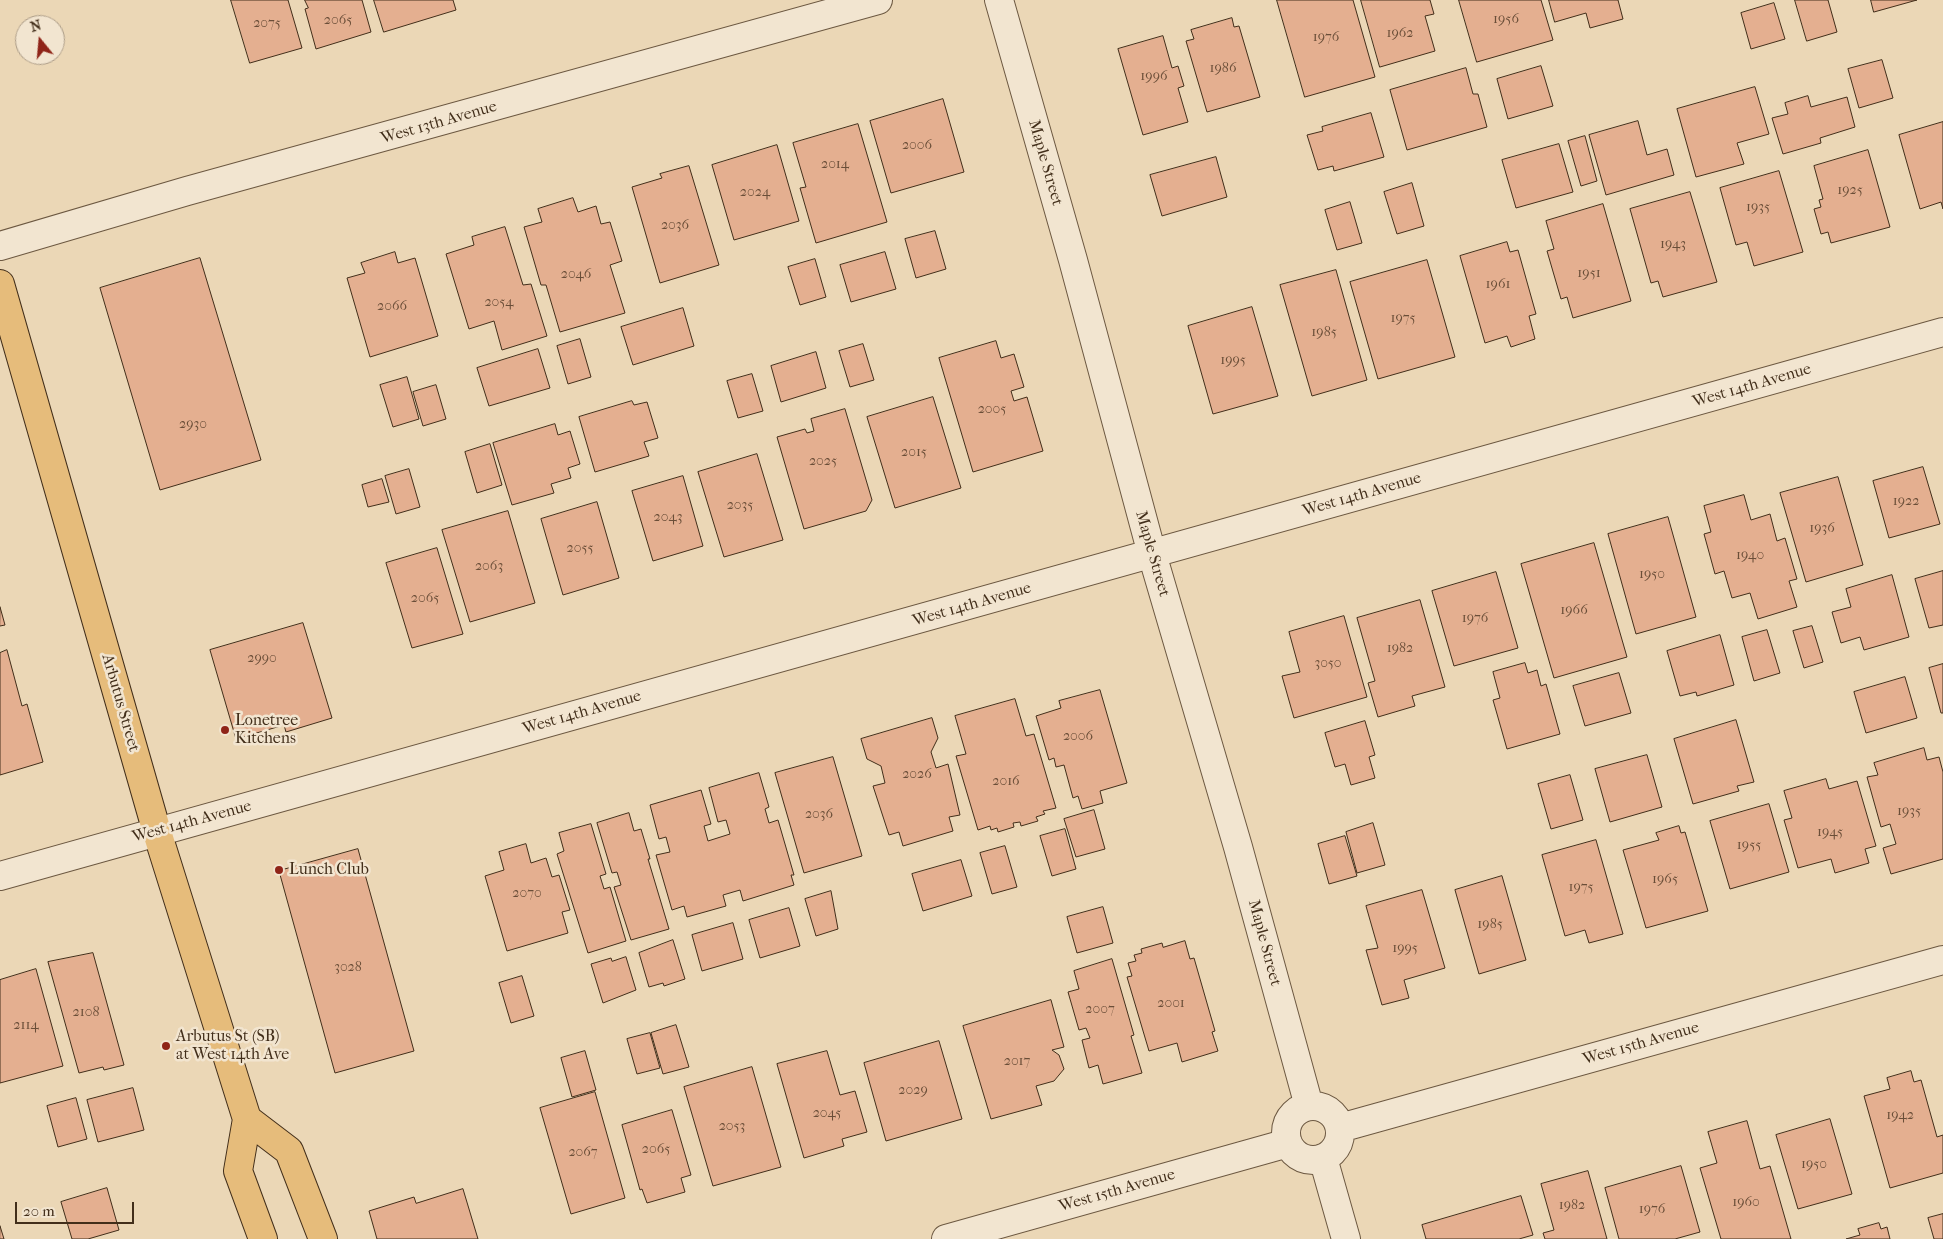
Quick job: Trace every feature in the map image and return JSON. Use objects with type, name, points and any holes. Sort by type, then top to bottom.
[{"type":"main road","name":"Arbutus Street","points":[[0,284],[157,832],[247,1119],[238,1171],[263,1239]]},
{"type":"main road","points":[[247,1119],[289,1151],[323,1239]]},
{"type":"street","name":"West 13th Avenue","points":[[0,246],[178,193],[290,164],[878,0]]},
{"type":"street","name":"Maple Street","points":[[999,0],[1152,554],[1238,847],[1309,1106]]},
{"type":"street","name":"West 14th Avenue","points":[[0,876],[1943,332]]},
{"type":"street","name":"West 15th Avenue","points":[[1340,1128],[1943,960]]},
{"type":"street","points":[[1309,1106],[1325,1108],[1332,1113],[1340,1128],[1340,1138],[1337,1146],[1323,1158],[1315,1160],[1298,1156],[1288,1143],[1286,1127],[1301,1108],[1309,1106]]},
{"type":"street","name":"West 15th Avenue","points":[[946,1239],[1288,1143]]},
{"type":"street","points":[[1323,1158],[1346,1239]]},
{"type":"building","points":[[231,0],[288,0],[302,48],[250,63]]},
{"type":"building","points":[[305,0],[362,0],[371,32],[316,49],[305,9],[308,8]]},
{"type":"building","points":[[374,0],[453,0],[456,10],[384,32]]},
{"type":"building","points":[[1277,0],[1353,0],[1375,77],[1305,97]]},
{"type":"building","points":[[1361,0],[1430,0],[1434,14],[1425,16],[1435,51],[1380,67]]},
{"type":"building","points":[[1459,0],[1541,0],[1553,40],[1477,62]]},
{"type":"building","points":[[1549,0],[1618,0],[1623,19],[1590,28],[1586,13],[1555,22]]},
{"type":"building","points":[[1795,0],[1828,0],[1837,32],[1807,41]]},
{"type":"building","points":[[1871,0],[1917,0],[1874,12]]},
{"type":"building","points":[[1774,3],[1785,39],[1751,49],[1741,13]]},
{"type":"building","points":[[1232,18],[1234,27],[1239,26],[1260,97],[1207,112],[1186,41],[1194,39],[1191,30]]},
{"type":"building","points":[[1163,36],[1172,68],[1178,66],[1184,86],[1178,88],[1188,122],[1143,135],[1118,49]]},
{"type":"building","points":[[1882,60],[1893,98],[1859,108],[1848,69]]},
{"type":"building","points":[[1541,66],[1553,106],[1508,119],[1497,79]]},
{"type":"building","points":[[1466,68],[1473,94],[1478,94],[1487,127],[1407,150],[1390,90]]},
{"type":"building","points":[[1755,87],[1769,134],[1737,143],[1744,164],[1696,177],[1677,109]]},
{"type":"building","points":[[1808,96],[1811,107],[1847,97],[1855,127],[1820,138],[1821,143],[1783,154],[1772,118],[1788,114],[1785,103]]},
{"type":"building","points":[[943,99],[964,172],[891,193],[870,121]]},
{"type":"building","points":[[1371,113],[1384,157],[1334,171],[1333,166],[1318,170],[1307,135],[1323,131],[1322,127]]},
{"type":"building","points":[[1638,121],[1647,155],[1667,149],[1674,175],[1606,195],[1589,135]]},
{"type":"building","points":[[1943,122],[1943,209],[1941,202],[1920,209],[1899,135]]},
{"type":"building","points":[[858,124],[887,222],[816,243],[800,188],[806,187],[793,143]]},
{"type":"building","points":[[1585,136],[1597,181],[1581,186],[1568,141]]},
{"type":"building","points":[[1559,144],[1573,192],[1516,208],[1502,160]]},
{"type":"building","points":[[777,145],[799,221],[734,240],[712,165]]},
{"type":"building","points":[[1868,150],[1890,227],[1831,243],[1828,232],[1821,234],[1814,209],[1821,207],[1819,200],[1823,199],[1814,166]]},
{"type":"building","points":[[1216,157],[1227,197],[1162,216],[1150,175]]},
{"type":"building","points":[[689,166],[719,265],[660,283],[632,187],[662,178],[660,174]]},
{"type":"building","points":[[1779,171],[1803,252],[1754,266],[1747,242],[1736,245],[1720,188]]},
{"type":"building","points":[[1412,183],[1424,226],[1397,234],[1384,192]]},
{"type":"building","points":[[1690,192],[1717,282],[1663,297],[1658,281],[1651,283],[1630,209]]},
{"type":"building","points":[[573,198],[578,212],[596,206],[601,224],[610,222],[622,261],[610,265],[625,313],[560,332],[546,285],[541,285],[524,227],[542,222],[538,209]]},
{"type":"building","points":[[1350,202],[1362,243],[1337,250],[1325,210]]},
{"type":"building","points":[[1603,204],[1631,301],[1573,318],[1567,297],[1561,299],[1547,251],[1554,249],[1546,221]]},
{"type":"building","points":[[505,227],[523,285],[531,284],[547,336],[502,350],[494,321],[469,329],[446,254],[474,245],[472,237]]},
{"type":"building","points":[[935,231],[946,269],[916,278],[905,239]]},
{"type":"building","points":[[1507,242],[1510,252],[1518,250],[1536,314],[1529,316],[1535,339],[1511,347],[1507,336],[1485,343],[1460,256]]},
{"type":"building","points":[[395,252],[398,263],[415,258],[438,336],[370,357],[347,278],[365,273],[361,263]]},
{"type":"building","points":[[885,252],[896,289],[851,302],[840,265]]},
{"type":"building","points":[[200,258],[261,460],[160,490],[100,288]]},
{"type":"building","points":[[815,259],[826,297],[800,305],[788,267]]},
{"type":"building","points":[[1427,260],[1455,357],[1378,379],[1350,282]]},
{"type":"building","points":[[1336,270],[1367,380],[1312,396],[1280,285]]},
{"type":"building","points":[[1252,307],[1278,396],[1213,414],[1188,326]]},
{"type":"building","points":[[683,308],[694,346],[633,365],[621,327]]},
{"type":"building","points":[[580,339],[591,377],[568,384],[557,346]]},
{"type":"building","points":[[996,341],[1001,358],[1014,354],[1024,387],[1011,391],[1014,401],[1027,397],[1043,451],[973,472],[939,358]]},
{"type":"building","points":[[863,344],[874,380],[850,387],[839,351]]},
{"type":"building","points":[[538,349],[550,388],[489,406],[477,368]]},
{"type":"building","points":[[816,352],[826,388],[781,402],[771,366]]},
{"type":"building","points":[[752,374],[763,411],[738,418],[727,381]]},
{"type":"building","points":[[407,377],[419,419],[393,427],[380,385]]},
{"type":"building","points":[[436,385],[446,419],[423,426],[413,392]]},
{"type":"building","points":[[933,397],[961,488],[895,508],[867,417]]},
{"type":"building","points":[[632,401],[634,405],[647,402],[658,438],[644,442],[649,456],[595,472],[579,417]]},
{"type":"building","points":[[845,409],[872,500],[866,511],[804,529],[777,437],[805,429],[807,433],[814,431],[811,419]]},
{"type":"building","points":[[555,424],[558,435],[570,431],[580,464],[568,468],[571,478],[551,484],[554,493],[512,505],[493,443]]},
{"type":"building","points":[[490,444],[502,485],[477,493],[465,452]]},
{"type":"building","points":[[757,454],[783,540],[724,557],[698,472]]},
{"type":"building","points":[[1923,467],[1940,524],[1889,538],[1873,481]]},
{"type":"building","points":[[409,469],[420,507],[396,514],[385,476]]},
{"type":"building","points":[[683,476],[703,546],[653,561],[632,491]]},
{"type":"building","points":[[1838,477],[1863,565],[1806,582],[1780,493]]},
{"type":"building","points":[[382,479],[389,502],[368,507],[362,485]]},
{"type":"building","points":[[1744,495],[1751,520],[1770,514],[1777,541],[1785,538],[1797,579],[1789,581],[1797,607],[1758,619],[1750,593],[1732,598],[1724,571],[1715,574],[1704,534],[1711,532],[1704,506]]},
{"type":"building","points":[[597,502],[619,578],[563,595],[541,519]]},
{"type":"building","points":[[508,511],[535,603],[470,622],[442,530]]},
{"type":"building","points":[[1668,517],[1696,617],[1636,634],[1608,534]]},
{"type":"building","points":[[1594,543],[1627,657],[1554,678],[1521,564]]},
{"type":"building","points":[[437,548],[463,634],[412,648],[386,563]]},
{"type":"building","points":[[1943,571],[1943,625],[1929,628],[1915,579]]},
{"type":"building","points":[[1496,572],[1518,648],[1454,666],[1432,591]]},
{"type":"building","points":[[1892,575],[1909,637],[1864,650],[1860,637],[1841,643],[1832,612],[1851,607],[1846,589]]},
{"type":"building","points":[[1420,600],[1445,687],[1412,696],[1415,706],[1378,717],[1368,683],[1375,681],[1357,618]]},
{"type":"building","points":[[0,607],[5,625],[0,626]]},
{"type":"building","points":[[1344,616],[1367,697],[1294,718],[1282,676],[1300,672],[1289,632]]},
{"type":"building","points":[[303,623],[332,718],[286,732],[284,725],[236,739],[210,650]]},
{"type":"building","points":[[1812,626],[1823,662],[1804,668],[1793,631]]},
{"type":"building","points":[[1767,630],[1780,673],[1754,681],[1742,637]]},
{"type":"building","points":[[1720,635],[1734,685],[1697,696],[1696,692],[1680,696],[1667,651]]},
{"type":"building","points":[[7,650],[22,706],[27,704],[43,762],[0,775],[0,653]]},
{"type":"building","points":[[1525,663],[1528,673],[1537,670],[1541,686],[1546,684],[1560,734],[1507,749],[1493,700],[1500,698],[1493,672]]},
{"type":"building","points":[[1943,664],[1943,713],[1941,713],[1929,668]]},
{"type":"building","points":[[1619,673],[1631,713],[1585,726],[1573,686]]},
{"type":"building","points":[[1905,677],[1917,718],[1866,733],[1854,692]]},
{"type":"building","points":[[1100,690],[1127,783],[1100,791],[1103,803],[1082,809],[1078,796],[1073,798],[1064,765],[1056,767],[1054,758],[1049,760],[1036,716],[1061,708],[1059,701]]},
{"type":"building","points":[[1015,699],[1026,736],[1034,734],[1056,808],[1043,811],[1045,814],[1036,817],[1038,821],[1021,826],[1020,822],[1013,823],[1014,827],[998,832],[997,828],[991,830],[990,826],[978,830],[956,756],[966,754],[955,716]]},
{"type":"building","points":[[932,718],[938,738],[931,752],[936,768],[948,764],[960,815],[949,817],[953,831],[903,846],[899,832],[889,835],[873,786],[885,783],[881,766],[867,759],[861,739]]},
{"type":"building","points":[[1736,720],[1754,782],[1737,786],[1739,791],[1693,804],[1674,739]]},
{"type":"building","points":[[1365,721],[1375,755],[1369,757],[1375,778],[1351,785],[1345,764],[1335,767],[1325,733]]},
{"type":"building","points":[[1924,748],[1927,760],[1939,757],[1943,772],[1943,859],[1891,874],[1883,848],[1896,844],[1890,824],[1881,827],[1867,777],[1878,775],[1874,763]]},
{"type":"building","points":[[1647,755],[1662,807],[1610,822],[1595,769]]},
{"type":"building","points":[[833,757],[862,856],[804,873],[775,773]]},
{"type":"building","points":[[759,773],[769,807],[765,809],[769,823],[778,820],[794,875],[791,875],[794,885],[743,901],[740,890],[723,895],[726,906],[687,917],[684,906],[672,910],[656,855],[670,852],[666,837],[659,839],[650,805],[701,790],[711,824],[704,826],[708,841],[730,834],[726,820],[718,822],[709,788]]},
{"type":"building","points":[[1570,775],[1583,820],[1551,829],[1538,784]]},
{"type":"building","points":[[1826,779],[1829,789],[1857,781],[1876,846],[1865,849],[1869,863],[1835,873],[1831,859],[1798,868],[1784,820],[1792,818],[1784,791]]},
{"type":"building","points":[[1769,804],[1789,872],[1730,889],[1710,821]]},
{"type":"building","points":[[1094,810],[1105,849],[1076,857],[1064,819]]},
{"type":"building","points":[[629,813],[634,831],[641,829],[669,929],[631,940],[614,887],[621,885],[617,872],[612,873],[597,823]]},
{"type":"building","points":[[1373,823],[1385,865],[1357,873],[1346,832]]},
{"type":"building","points":[[591,824],[606,874],[600,876],[604,889],[610,887],[626,941],[588,953],[557,854],[564,851],[559,833]]},
{"type":"building","points":[[1679,826],[1681,833],[1685,832],[1708,911],[1646,928],[1623,850],[1659,840],[1656,833]]},
{"type":"building","points":[[1065,829],[1076,869],[1052,876],[1040,836]]},
{"type":"building","points":[[1345,836],[1357,876],[1329,884],[1318,844]]},
{"type":"building","points":[[1596,840],[1623,934],[1589,943],[1585,930],[1565,936],[1542,855]]},
{"type":"building","points":[[526,844],[531,863],[546,858],[552,877],[559,875],[570,910],[562,912],[568,933],[507,951],[485,876],[504,870],[499,852]]},
{"type":"building","points":[[1005,846],[1017,887],[992,894],[980,853]]},
{"type":"building","points":[[358,849],[414,1051],[335,1073],[279,871]]},
{"type":"building","points":[[961,860],[972,896],[923,911],[912,874]]},
{"type":"building","points":[[1502,876],[1526,960],[1479,974],[1455,890]]},
{"type":"building","points":[[1422,890],[1445,968],[1404,980],[1409,998],[1382,1005],[1366,950],[1378,948],[1366,906]]},
{"type":"building","points":[[831,891],[838,929],[816,936],[805,899]]},
{"type":"building","points":[[1103,907],[1113,943],[1077,953],[1067,917]]},
{"type":"building","points":[[789,908],[800,946],[760,958],[749,920]]},
{"type":"building","points":[[733,923],[743,959],[702,971],[692,935]]},
{"type":"building","points":[[673,940],[685,979],[664,986],[663,983],[649,987],[639,953]]},
{"type":"building","points":[[1185,941],[1190,959],[1194,958],[1215,1031],[1212,1032],[1218,1051],[1182,1062],[1177,1043],[1149,1051],[1127,977],[1132,976],[1128,963],[1136,961],[1134,955],[1142,953],[1141,949],[1162,943],[1163,947]]},
{"type":"building","points":[[93,953],[124,1065],[104,1070],[103,1067],[79,1073],[48,962]]},
{"type":"building","points":[[626,957],[636,990],[603,1003],[591,964],[611,958],[612,961]]},
{"type":"building","points":[[1112,959],[1134,1035],[1131,1036],[1142,1073],[1103,1084],[1098,1065],[1089,1068],[1082,1040],[1090,1038],[1086,1028],[1079,1030],[1068,992],[1079,989],[1074,971]]},
{"type":"building","points":[[36,969],[63,1066],[0,1083],[0,980]]},
{"type":"building","points":[[522,976],[534,1016],[511,1023],[499,983]]},
{"type":"building","points":[[1051,1000],[1064,1047],[1052,1050],[1059,1055],[1064,1069],[1054,1081],[1036,1086],[1042,1105],[991,1119],[963,1026]]},
{"type":"building","points":[[676,1025],[689,1067],[663,1074],[651,1033]]},
{"type":"building","points":[[650,1033],[660,1068],[637,1074],[627,1039]]},
{"type":"building","points":[[939,1041],[962,1119],[886,1141],[864,1063]]},
{"type":"building","points":[[585,1051],[596,1090],[572,1097],[561,1058]]},
{"type":"building","points":[[827,1051],[840,1095],[855,1091],[867,1132],[842,1139],[844,1146],[804,1158],[777,1064]]},
{"type":"building","points":[[752,1067],[781,1167],[713,1186],[684,1087]]},
{"type":"building","points":[[1911,1071],[1914,1082],[1921,1080],[1937,1137],[1943,1135],[1943,1173],[1890,1188],[1864,1096],[1890,1089],[1887,1078]]},
{"type":"building","points":[[133,1088],[144,1130],[98,1142],[87,1100]]},
{"type":"building","points":[[595,1092],[625,1198],[571,1214],[540,1108]]},
{"type":"building","points":[[76,1098],[87,1139],[58,1147],[47,1106]]},
{"type":"building","points":[[672,1110],[691,1175],[681,1178],[685,1192],[647,1203],[642,1189],[640,1190],[622,1125]]},
{"type":"building","points":[[1830,1119],[1852,1194],[1798,1209],[1776,1135]]},
{"type":"building","points":[[1747,1121],[1760,1169],[1770,1166],[1791,1239],[1721,1239],[1700,1168],[1717,1163],[1708,1132]]},
{"type":"building","points":[[1681,1166],[1700,1232],[1675,1239],[1619,1239],[1605,1188]]},
{"type":"building","points":[[1588,1171],[1607,1239],[1545,1239],[1543,1233],[1554,1230],[1541,1184]]},
{"type":"building","points":[[107,1188],[119,1230],[88,1239],[72,1239],[61,1202]]},
{"type":"building","points":[[463,1189],[478,1239],[377,1239],[369,1211],[414,1197],[416,1203]]},
{"type":"building","points":[[1521,1196],[1533,1235],[1519,1239],[1426,1239],[1422,1225]]},
{"type":"building","points":[[1943,1214],[1943,1239],[1934,1239],[1928,1218]]},
{"type":"building","points":[[1879,1223],[1881,1229],[1887,1227],[1890,1239],[1846,1239],[1860,1235],[1858,1229]]},
{"type":"building","points":[[0,1226],[4,1239],[0,1239]]},
{"type":"place","name":"Lonetree Kitchens","points":[[225,730]]},
{"type":"place","name":"Lunch Club","points":[[279,870]]},
{"type":"place","name":"Arbutus St (SB) at West 14th Ave","points":[[166,1046]]}]
